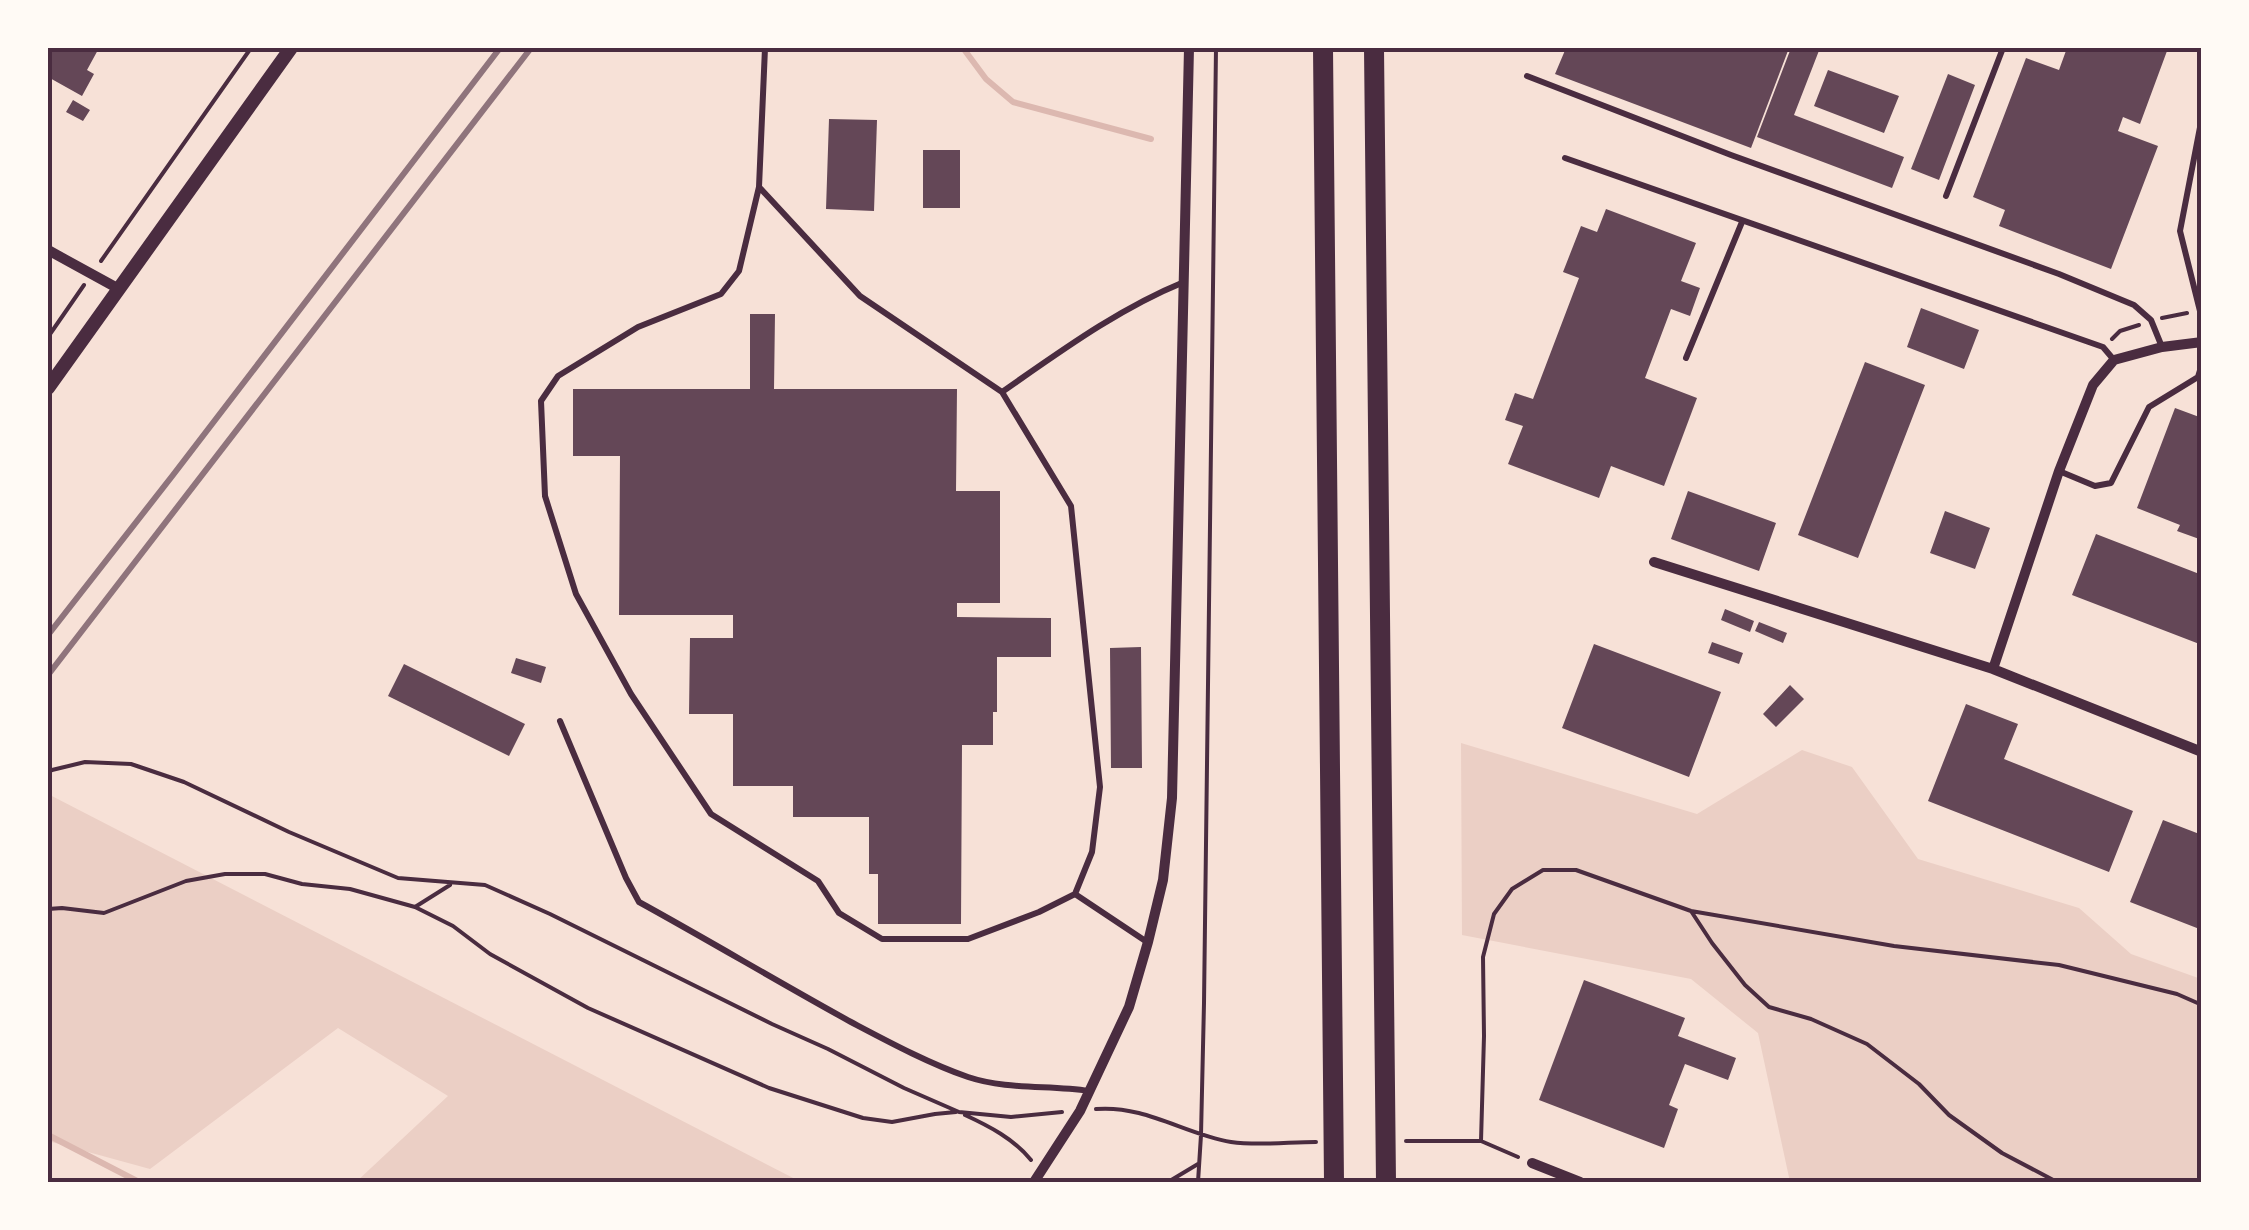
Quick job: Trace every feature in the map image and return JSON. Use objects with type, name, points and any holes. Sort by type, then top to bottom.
[{"type":"highway","points":[[1323,48],[1334,1182]]},
{"type":"highway","points":[[1374,48],[1386,1182]]},
{"type":"street","points":[[48,388],[291,48]]},
{"type":"street","points":[[1037,1179],[1080,1111],[1129,1006],[1163,880],[1172,798],[1188,48]]},
{"type":"street","points":[[48,250],[119,288]]},
{"type":"street","points":[[1992,669],[2093,385],[2114,360],[2162,347],[2202,342]]},
{"type":"street","points":[[1654,562],[1992,669],[2202,752]]},
{"type":"street","points":[[1532,1163],[1580,1182]]},
{"type":"lane","points":[[759,187],[860,296],[1002,392],[1071,506],[1100,787],[1092,852],[1075,894],[968,939],[882,938],[839,912],[818,881],[711,814],[631,694],[576,594],[545,496],[541,401],[558,376],[638,327],[721,294],[739,271],[759,187],[765,48]]},
{"type":"lane","points":[[1946,196],[2002,48]]},
{"type":"lane","points":[[1527,76],[2134,305],[2152,320],[2162,347]]},
{"type":"lane","points":[[2202,117],[2180,231],[2202,319]]},
{"type":"lane","points":[[1565,158],[2103,347],[2114,360]]},
{"type":"lane","points":[[1686,358],[1742,222]]},
{"type":"lane","points":[[1002,392],[1115,316],[1184,282]]},
{"type":"lane","points":[[2060,471],[2095,486],[2111,483],[2149,407],[2198,378],[2202,364]]},
{"type":"lane","points":[[560,721],[639,902],[885,1040],[969,1077],[1009,1086],[1089,1091]]},
{"type":"lane","points":[[1075,894],[1148,942]]},
{"type":"path","points":[[48,337],[251,48]]},
{"type":"path","points":[[1198,1182],[1216,48]]},
{"type":"path","points":[[48,773],[85,762],[130,764],[184,782],[398,878],[485,885],[986,1125],[1029,1157],[1037,1179]]},
{"type":"path","points":[[1481,1141],[1483,957],[1494,914],[1512,889],[1543,870],[1576,870],[1691,911],[1894,946],[2059,965],[2177,994],[2202,1005]]},
{"type":"path","points":[[48,909],[104,912],[186,881],[224,874],[264,874],[302,884],[350,889],[415,906],[454,926],[490,954],[588,1008],[769,1088],[863,1118],[892,1122],[958,1112],[1011,1117],[1114,1108],[1160,1118],[1201,1135],[1243,1142]]},
{"type":"path","points":[[415,906],[453,883]]},
{"type":"path","points":[[1691,911],[1745,986],[1769,1008],[1811,1020],[1867,1044],[1919,1084],[1948,1115],[2002,1153],[2057,1182]]},
{"type":"path","points":[[1438,1141],[1481,1141],[1532,1163]]},
{"type":"path","points":[[1168,1182],[1199,1163]]},
{"type":"shaded area","points":[[1461,743],[1697,814],[1802,750],[1852,767],[1918,859],[2079,908],[2131,954],[2201,979],[2201,1182],[1790,1182],[1758,1033],[1691,979],[1462,935]]},
{"type":"shaded area","points":[[48,794],[801,1182],[356,1182],[448,1096],[338,1028],[150,1169],[48,1141]]},
{"type":"building","points":[[48,48],[99,48],[87,70],[94,74],[82,96],[48,77]]},
{"type":"building","points":[[1566,48],[1789,48],[1751,148],[1555,74]]},
{"type":"building","points":[[1791,48],[1820,48],[1794,115],[1904,157],[1892,188],[1757,137]]},
{"type":"building","points":[[2067,48],[2167,51],[2140,124],[2123,117],[2118,131],[2158,146],[2111,269],[1999,226],[2005,210],[1973,197],[2026,58],[2059,70]]},
{"type":"building","points":[[1828,70],[1899,96],[1884,133],[1814,106]]},
{"type":"building","points":[[1948,74],[1975,85],[1939,180],[1911,169]]},
{"type":"building","points":[[73,100],[90,110],[83,121],[66,112]]},
{"type":"building","points":[[829,119],[877,120],[874,211],[826,209]]},
{"type":"building","points":[[923,150],[960,150],[960,208],[923,208]]},
{"type":"building","points":[[1606,209],[1696,243],[1681,281],[1700,288],[1690,316],[1671,309],[1645,378],[1697,398],[1664,486],[1611,466],[1599,498],[1508,464],[1523,426],[1505,420],[1515,393],[1533,399],[1579,278],[1563,272],[1581,226],[1597,232]]},
{"type":"building","points":[[1921,308],[1979,330],[1964,369],[1907,347]]},
{"type":"building","points":[[750,314],[775,314],[774,389],[957,389],[956,491],[1000,491],[1000,603],[957,603],[957,617],[1051,618],[1051,657],[997,657],[993,745],[962,745],[961,924],[878,924],[878,874],[869,874],[869,817],[793,817],[793,786],[733,786],[733,714],[689,714],[690,638],[733,638],[733,615],[619,615],[620,456],[573,456],[573,389],[750,389]]},
{"type":"building","points":[[1865,362],[1925,385],[1858,558],[1798,535]]},
{"type":"building","points":[[2175,408],[2202,418],[2202,540],[2177,531],[2180,525],[2137,508]]},
{"type":"building","points":[[1688,491],[1776,523],[1759,571],[1671,539]]},
{"type":"building","points":[[1945,511],[1990,528],[1975,569],[1930,553]]},
{"type":"building","points":[[2096,534],[2202,575],[2202,645],[2072,595]]},
{"type":"building","points":[[1725,609],[1754,621],[1750,632],[1721,620]]},
{"type":"building","points":[[1759,622],[1787,633],[1783,643],[1755,631]]},
{"type":"building","points":[[1712,642],[1743,653],[1739,664],[1708,653]]},
{"type":"building","points":[[1594,644],[1721,692],[1689,777],[1562,728]]},
{"type":"building","points":[[1141,647],[1142,768],[1111,768],[1110,648]]},
{"type":"building","points":[[516,658],[546,667],[541,683],[511,673]]},
{"type":"building","points":[[404,664],[525,724],[509,756],[388,696]]},
{"type":"building","points":[[1790,685],[1804,699],[1776,727],[1763,714]]},
{"type":"building","points":[[1966,704],[2018,724],[2004,759],[2133,811],[2109,872],[1928,801]]},
{"type":"building","points":[[2163,820],[2202,835],[2202,930],[2130,902]]},
{"type":"building","points":[[1584,980],[1685,1018],[1678,1036],[1736,1058],[1728,1080],[1685,1064],[1669,1105],[1678,1109],[1664,1148],[1539,1100]]},
{"type":"waterway","points":[[963,48],[986,79],[1013,102],[1151,139]]},
{"type":"waterway","points":[[48,1135],[139,1182]]},
{"type":"railway","points":[[48,635],[500,48]]},
{"type":"railway","points":[[48,675],[531,48]]}]
